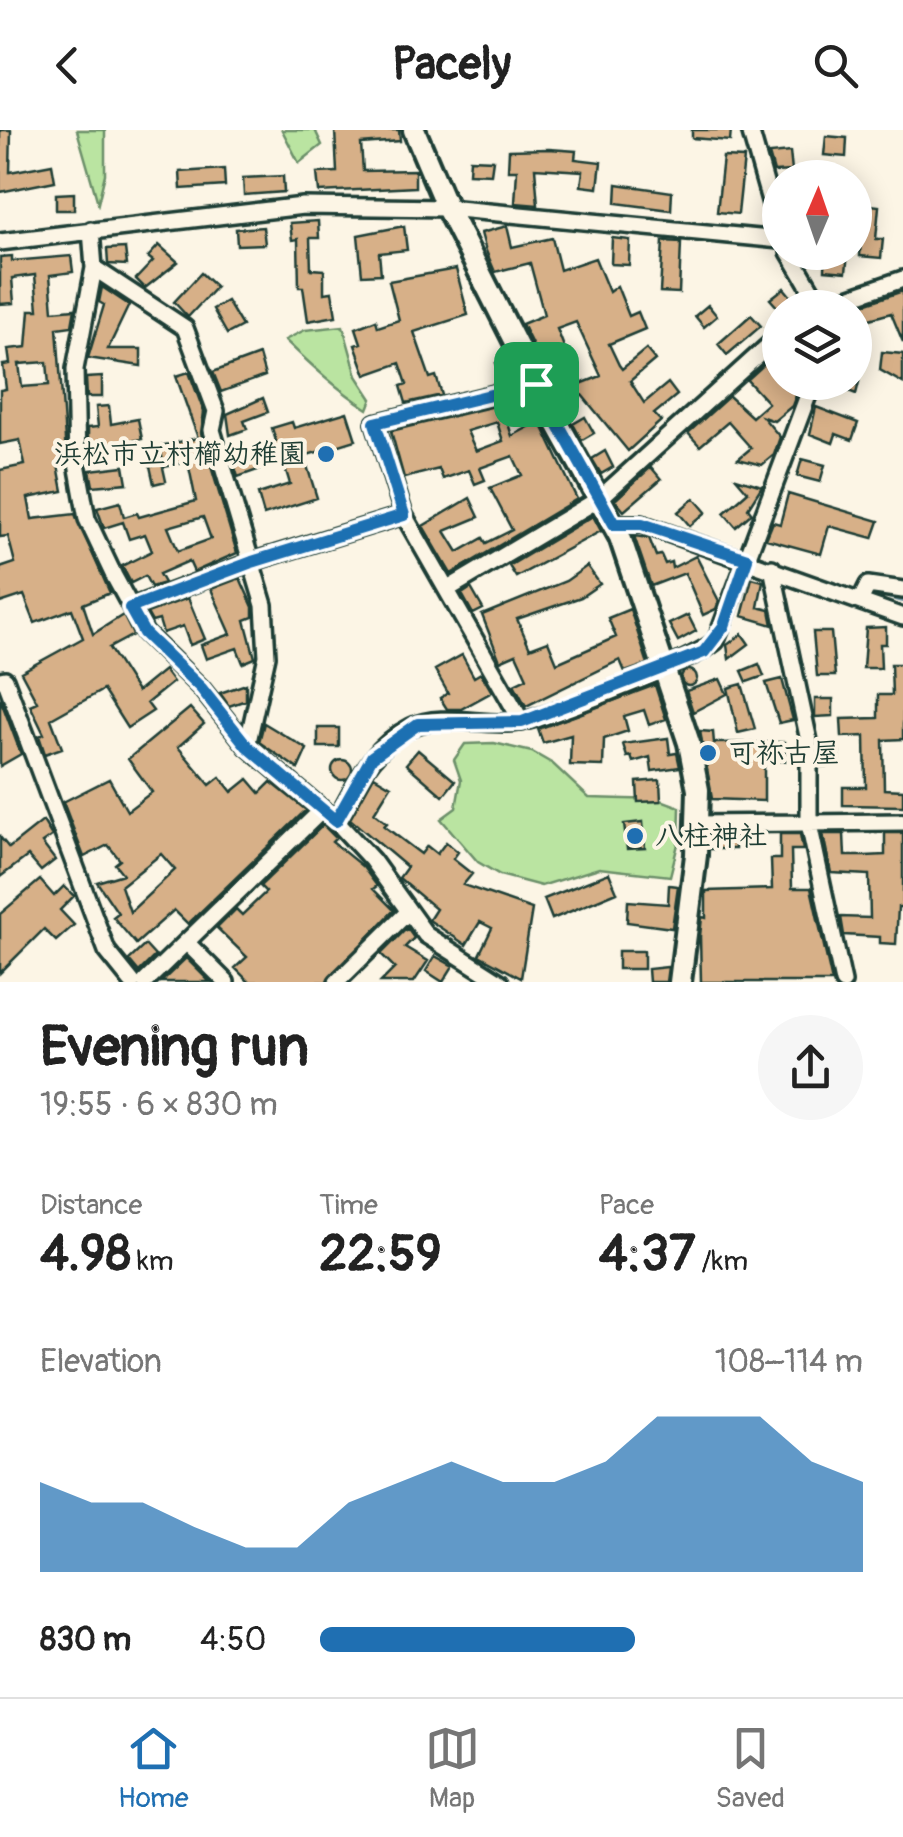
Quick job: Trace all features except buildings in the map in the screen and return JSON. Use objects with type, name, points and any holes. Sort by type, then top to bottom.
[{"type":"main road","points":[[414,130],[448,208],[536,384],[614,524],[695,766],[698,824],[680,982]]},
{"type":"street","points":[[750,130],[762,173]]},
{"type":"street","points":[[0,242],[304,206],[448,208],[762,236]]},
{"type":"street","points":[[90,230],[94,268],[75,369],[77,463],[87,519],[130,608],[144,633],[201,688],[247,746],[336,821],[372,860],[408,912],[441,946],[500,982]]},
{"type":"street","points":[[94,268],[184,328],[216,411],[212,430],[252,562],[268,632],[247,746]]},
{"type":"street","points":[[871,290],[903,279]]},
{"type":"street","points":[[448,589],[600,499],[762,352]]},
{"type":"street","points":[[522,722],[404,515],[375,423],[536,384]]},
{"type":"street","points":[[336,821],[372,757],[409,728],[432,722],[522,722],[664,668],[716,641],[807,400]]},
{"type":"street","points":[[130,608],[252,562],[404,515]]},
{"type":"street","points":[[614,524],[642,524],[903,617]]},
{"type":"street","points":[[772,568],[809,741],[809,824],[842,982]]},
{"type":"street","points":[[861,599],[868,585],[903,590]]},
{"type":"street","points":[[0,680],[5,679],[107,951],[132,982]]},
{"type":"street","points":[[145,982],[321,812]]},
{"type":"street","points":[[698,824],[903,822]]},
{"type":"street","points":[[337,982],[408,912]]},
{"type":"street","points":[[186,942],[226,982]]},
{"type":"green space","points":[[77,130],[105,130],[105,174],[98,203]]},
{"type":"green space","points":[[282,130],[315,130],[322,145],[299,163]]},
{"type":"green space","points":[[343,326],[357,376],[372,399],[368,409],[285,340],[305,330]]},
{"type":"green space","points":[[494,743],[532,752],[553,764],[589,798],[661,800],[680,807],[679,840],[670,876],[599,868],[541,886],[500,875],[478,862],[441,819],[456,808],[461,780],[454,760],[465,744]]},
{"type":"waterway","points":[[888,597],[903,601]]},
{"type":"place","name":"浜松市立村櫛幼稚園","points":[[326,454]]},
{"type":"place","name":"可祢古屋","points":[[708,753]]},
{"type":"place","name":"八柱神社","points":[[635,836]]},
{"type":"route","points":[[536,384],[614,524],[642,524],[747,559],[724,626],[704,652],[522,722],[432,722],[409,728],[372,757],[336,821],[247,746],[201,688],[144,633],[130,608],[252,562],[404,515],[375,423],[536,384]]}]
